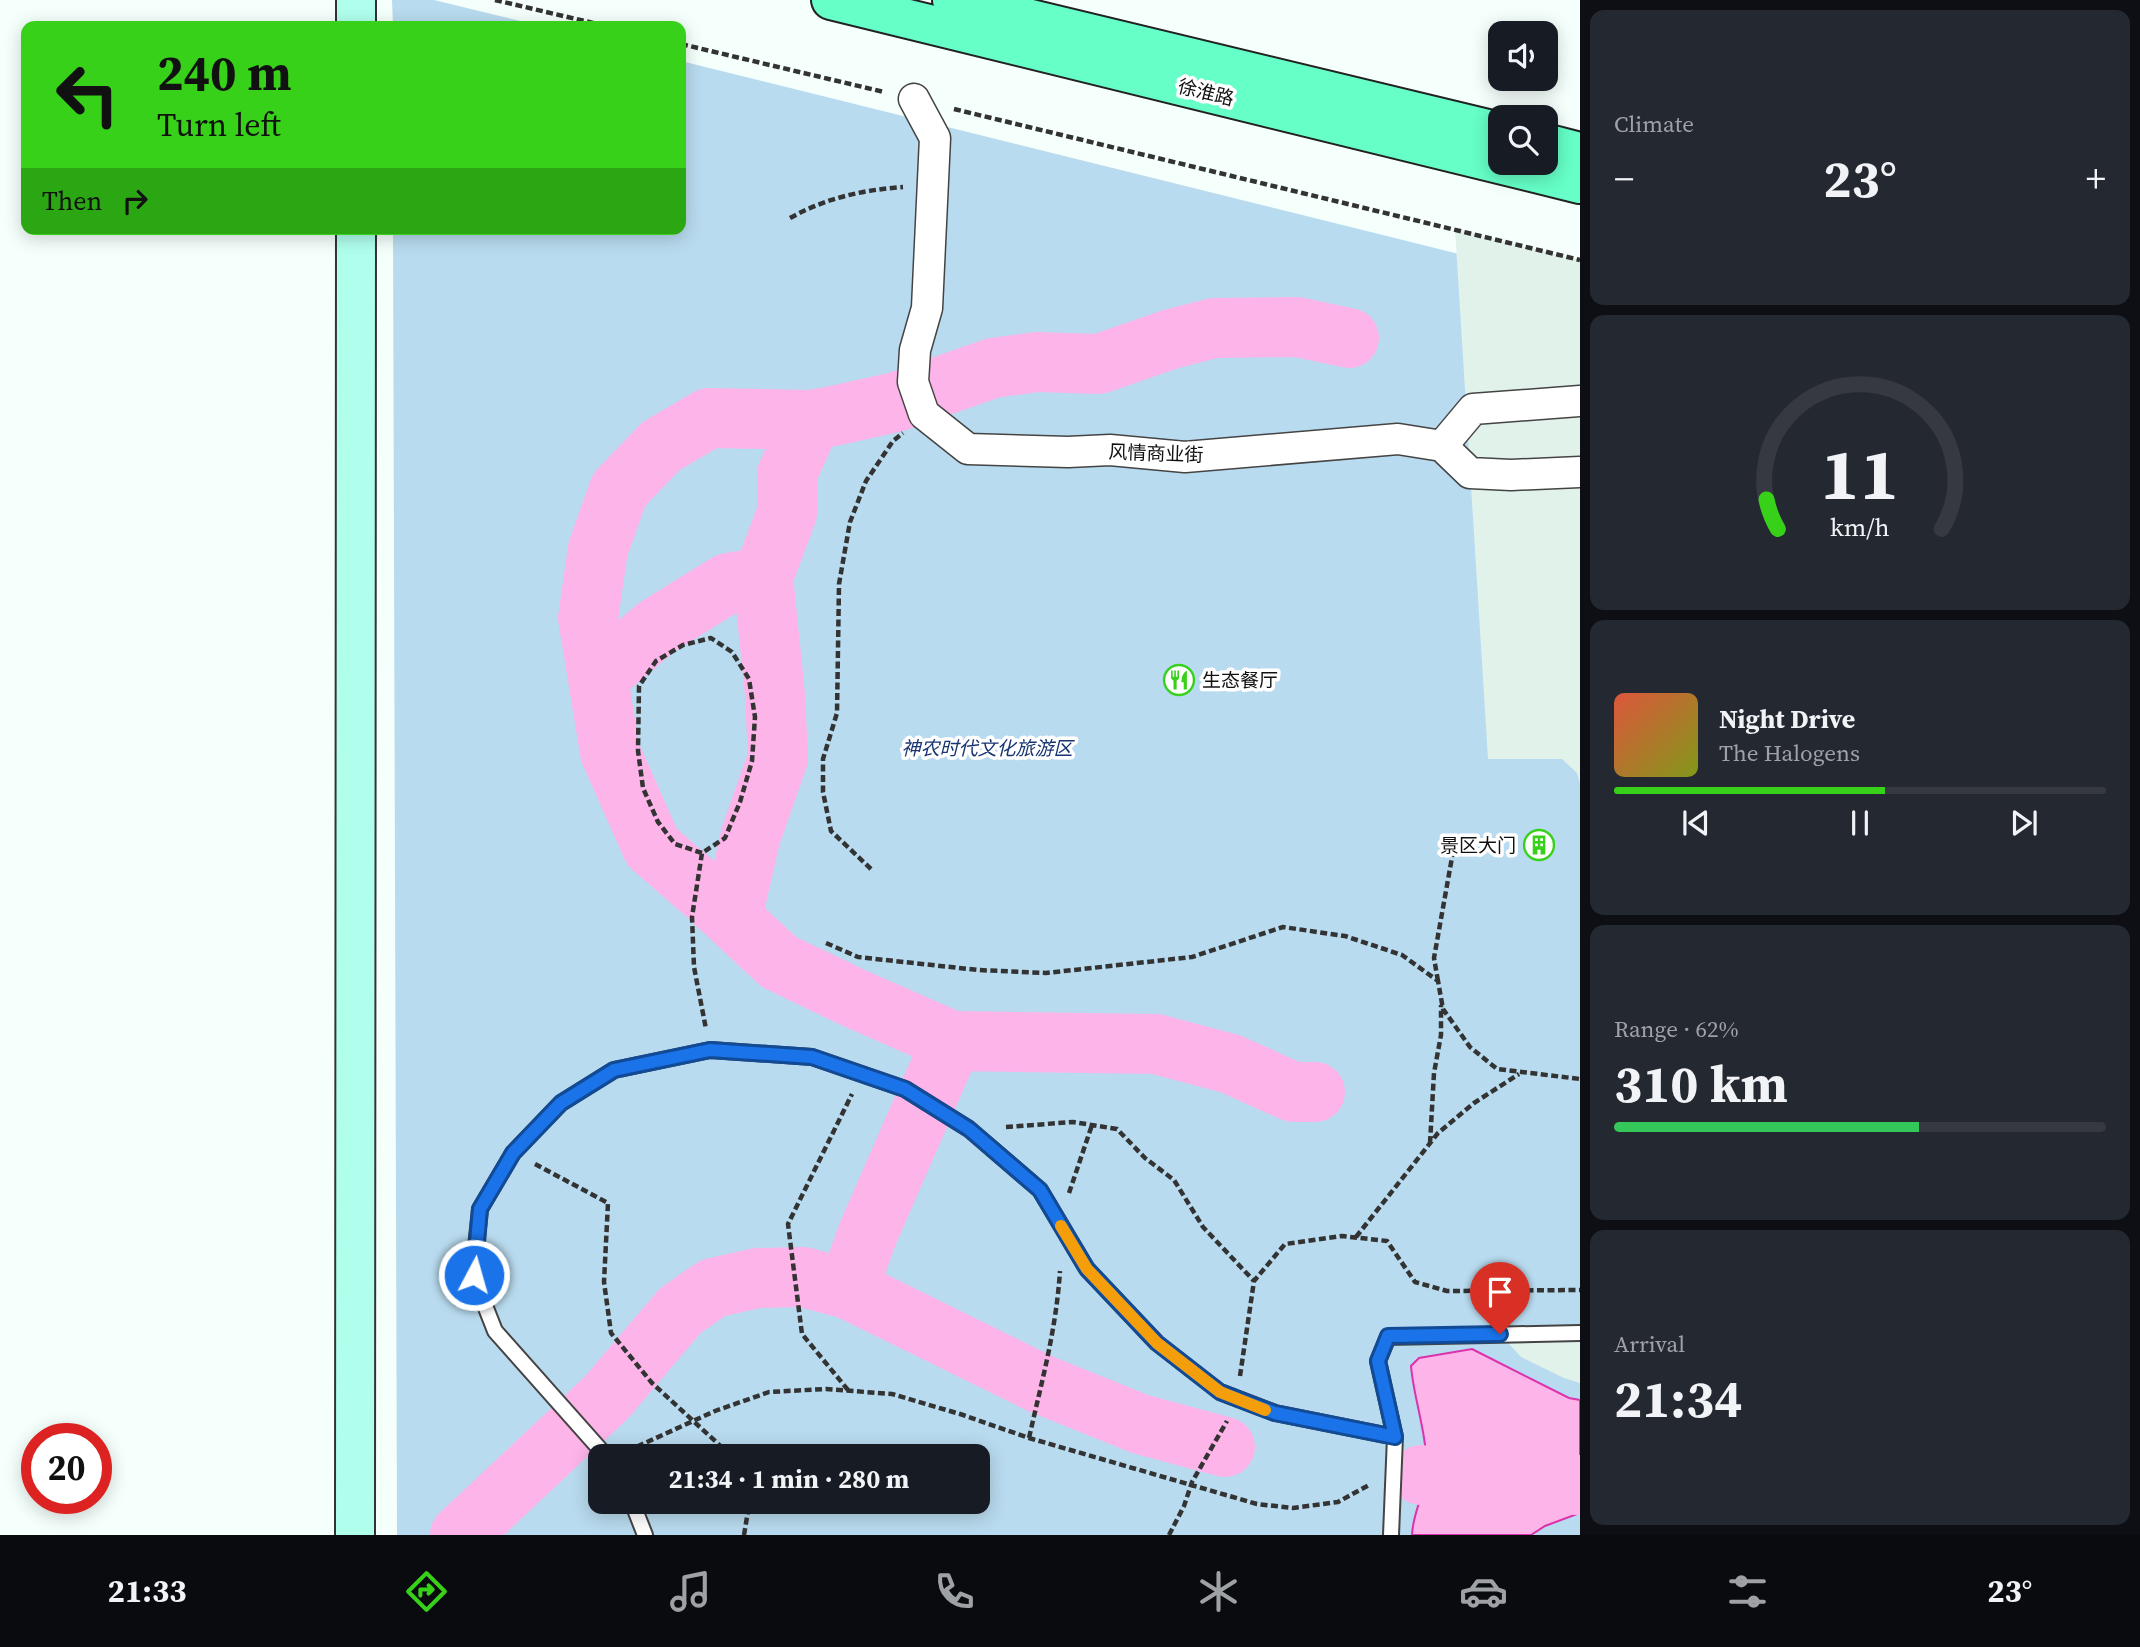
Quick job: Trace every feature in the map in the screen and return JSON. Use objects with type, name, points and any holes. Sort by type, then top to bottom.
[{"type":"main road","name":"徐淮路","points":[[831,0],[1580,184]]},
{"type":"main road","name":"徐淮路","points":[[952,0],[1488,129]]},
{"type":"main road","points":[[1558,146],[1580,152]]},
{"type":"street","points":[[356,0],[356,21]]},
{"type":"street","points":[[914,99],[934,138],[926,308],[915,350],[913,382],[925,414]]},
{"type":"street","points":[[355,1535],[356,235]]},
{"type":"street","points":[[1580,401],[1473,409],[1442,446],[1470,473],[1511,475],[1580,472]]},
{"type":"street","name":"风情商业街","points":[[925,414],[968,449],[1068,452],[1110,450],[1185,457],[1398,439],[1442,446]]},
{"type":"lane","points":[[595,1444],[495,1331],[474,1275],[480,1209],[513,1153],[561,1103],[614,1070],[710,1050],[812,1057],[905,1089],[969,1129],[1040,1190],[1087,1269],[1157,1343],[1220,1392],[1275,1413],[1395,1437]]},
{"type":"lane","points":[[1391,1535],[1395,1437],[1378,1361],[1388,1336],[1580,1333]]},
{"type":"lane","points":[[637,1514],[645,1535]]},
{"type":"path","points":[[495,0],[585,21]]},
{"type":"path","points":[[686,45],[1580,260]]},
{"type":"path","points":[[790,218],[813,205],[853,192],[932,186]]},
{"type":"path","points":[[871,869],[831,831],[823,792],[823,759],[837,713],[839,584],[850,522],[866,481],[893,441],[925,414]]},
{"type":"path","points":[[702,853],[675,844],[658,822],[643,788],[638,751],[639,686],[656,661],[683,645],[711,638],[732,652],[749,679],[755,717],[752,761],[740,802],[725,838],[702,853],[692,917],[694,967],[710,1050]]},
{"type":"path","points":[[1456,835],[1434,958],[1443,1009],[1470,1047],[1497,1069],[1580,1079]]},
{"type":"path","points":[[826,943],[858,957],[978,970],[1046,973],[1192,957],[1283,927],[1345,936],[1402,955],[1438,981]]},
{"type":"path","points":[[1430,1144],[1434,1073],[1441,1035],[1440,994]]},
{"type":"path","points":[[1355,1237],[1438,1133],[1474,1103],[1520,1073]]},
{"type":"path","points":[[848,1390],[802,1334],[788,1224],[862,1074]]},
{"type":"path","points":[[985,1143],[1006,1128],[1073,1122],[1117,1129],[1145,1158],[1174,1180],[1203,1227],[1254,1281]]},
{"type":"path","points":[[1029,1438],[1048,1365],[1058,1305],[1062,1227],[1071,1186],[1092,1125]]},
{"type":"path","points":[[513,1153],[608,1203],[604,1282],[611,1333],[652,1382],[719,1444]]},
{"type":"path","points":[[1168,1535],[1184,1506],[1191,1483],[1230,1416],[1254,1281],[1285,1244],[1342,1236],[1387,1241],[1415,1282],[1447,1291],[1580,1290]]},
{"type":"path","points":[[643,1444],[694,1420],[769,1392],[848,1390],[892,1394],[1029,1438],[1257,1504],[1293,1508],[1338,1502],[1394,1470]]},
{"type":"path","points":[[744,1535],[748,1514]]},
{"type":"green space","points":[[392,0],[434,0],[520,21],[393,21]]},
{"type":"green space","name":"神农时代文化旅游区","points":[[686,62],[1580,284],[1580,1535],[397,1535],[393,235],[686,235]]},
{"type":"shaded area","points":[[1455,229],[1580,260],[1580,784],[1577,773],[1562,759],[1488,759]]},
{"type":"shaded area","points":[[1580,1333],[1580,1383],[1521,1357],[1500,1334]]},
{"type":"shaded area","points":[[1472,1349],[1569,1398],[1580,1400],[1580,1513],[1545,1526],[1531,1535],[1412,1535],[1424,1488],[1426,1452],[1411,1366],[1419,1358]]},
{"type":"waterway","points":[[952,1041],[779,962],[652,847],[610,752],[588,618],[598,549],[619,490],[661,446],[709,418],[811,420],[896,402],[993,368],[1037,362],[1099,364],[1171,339],[1214,328],[1297,327],[1349,338]]},
{"type":"waterway","points":[[732,917],[751,835],[778,758],[775,695],[763,577],[787,513],[787,474],[811,420]]},
{"type":"waterway","points":[[598,677],[657,627],[728,583],[763,577]]},
{"type":"waterway","points":[[848,1289],[868,1233],[952,1041],[1156,1044],[1231,1064],[1293,1092],[1315,1092]]},
{"type":"waterway","points":[[460,1535],[606,1398],[680,1311],[713,1288],[757,1278],[803,1277],[848,1289],[1041,1384],[1140,1424],[1225,1447]]},
{"type":"waterway","points":[[1421,1475],[1470,1483],[1580,1485]]},
{"type":"slow traffic","points":[[1061,1226],[1087,1269],[1157,1343],[1220,1392],[1265,1410]]},
{"type":"place","name":"生态餐厅","points":[[1179,680]]},
{"type":"place","name":"景区大门","points":[[1539,845]]},
{"type":"route","points":[[474,1275],[480,1209],[513,1153],[561,1103],[614,1070],[710,1050],[812,1057],[905,1089],[969,1129],[1040,1190],[1087,1269],[1157,1343],[1220,1392],[1275,1413],[1395,1437],[1378,1361],[1388,1336],[1500,1334]]}]
